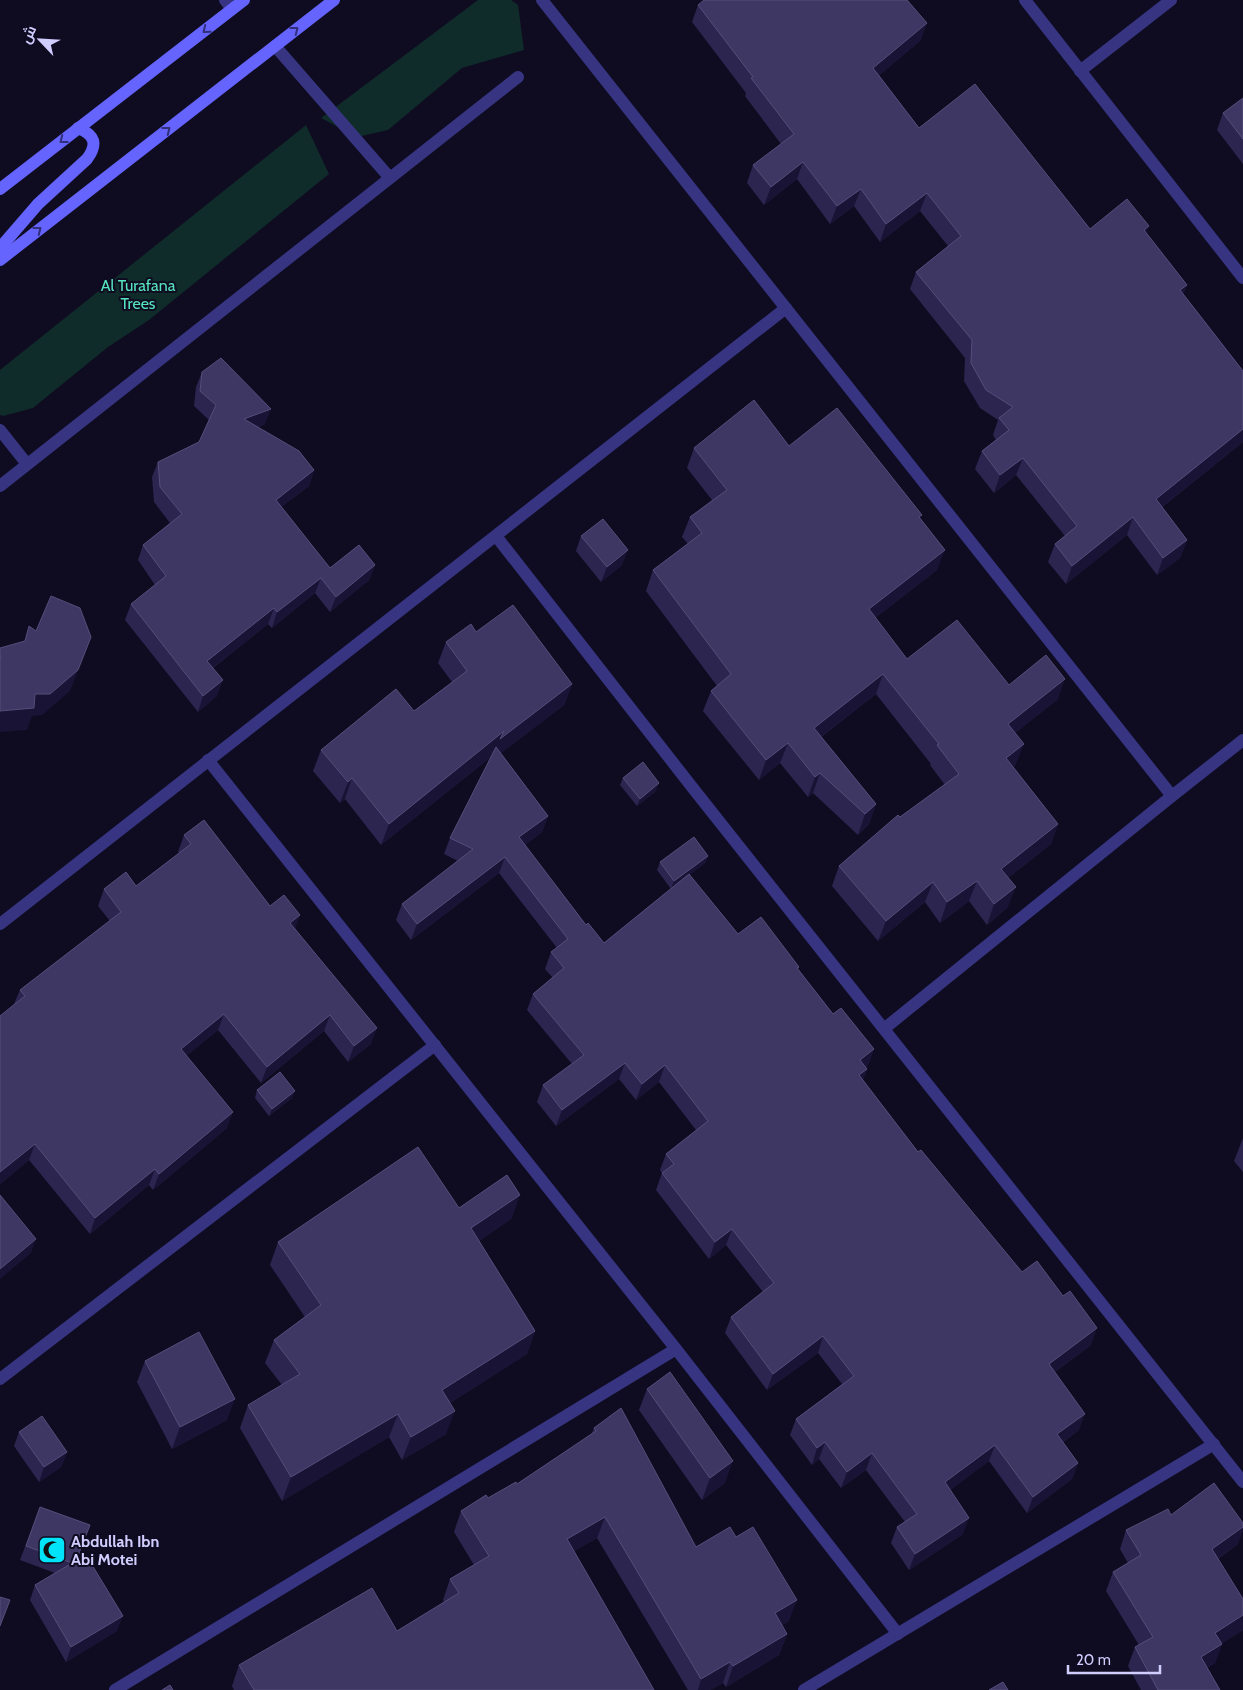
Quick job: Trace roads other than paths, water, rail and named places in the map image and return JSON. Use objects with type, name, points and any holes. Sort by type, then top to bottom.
[{"type":"main road","points":[[0,190],[229,4],[244,0]]},
{"type":"main road","points":[[0,260],[334,0]]},
{"type":"main road","points":[[0,248],[38,204],[87,159],[93,151],[94,141],[88,132],[78,128]]},
{"type":"street","points":[[542,0],[1172,796]]},
{"type":"street","points":[[1024,0],[1243,278]]},
{"type":"street","points":[[1080,71],[1171,0]]},
{"type":"street","points":[[275,46],[390,178]]},
{"type":"street","points":[[0,486],[518,77]]},
{"type":"street","points":[[0,924],[786,308]]},
{"type":"street","points":[[0,430],[27,464]]},
{"type":"street","points":[[496,536],[692,787],[1243,1482]]},
{"type":"street","points":[[884,1028],[1243,740]]},
{"type":"street","points":[[208,760],[676,1349],[898,1634]]},
{"type":"street","points":[[0,1379],[435,1045]]},
{"type":"street","points":[[115,1690],[676,1349]]},
{"type":"street","points":[[804,1690],[1214,1444]]},
{"type":"place","name":"Abdullah Ibn Abi Motei","points":[[52,1550]]},
{"type":"park label","name":"Al Turafana Trees","points":[[138,294]]}]
